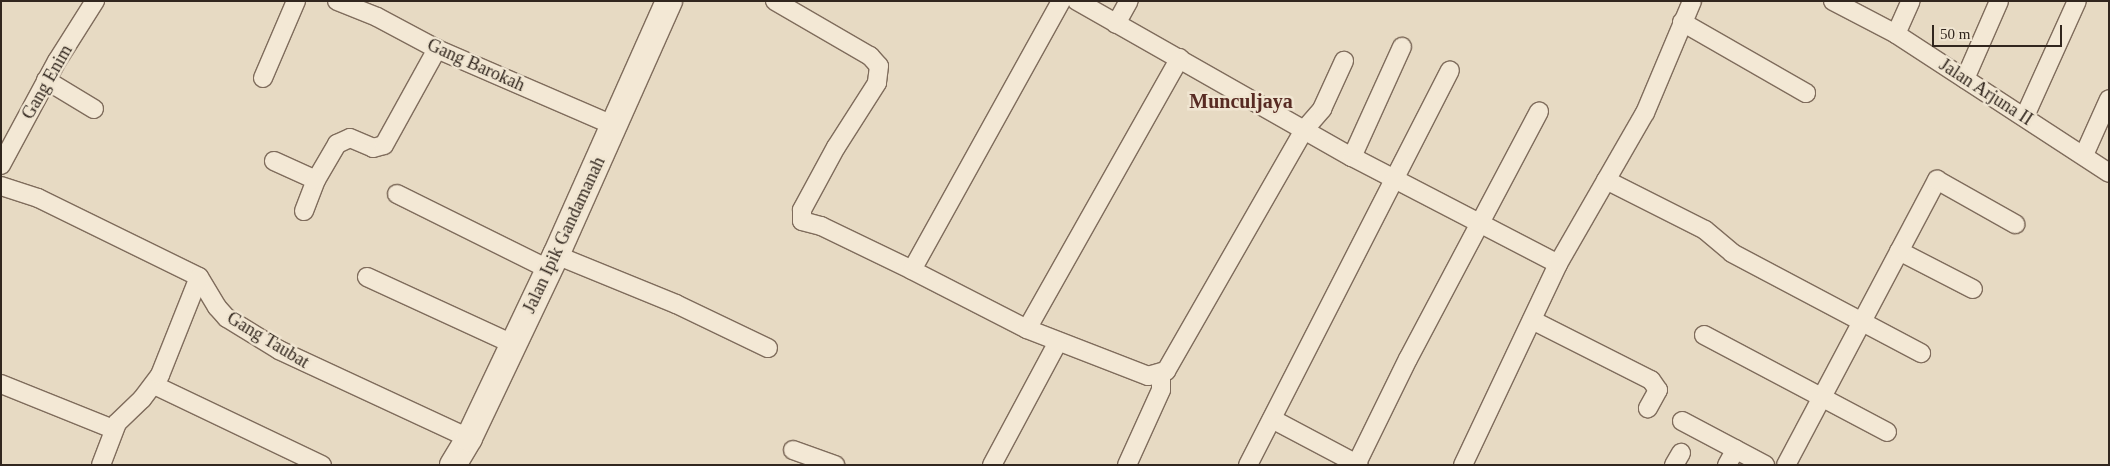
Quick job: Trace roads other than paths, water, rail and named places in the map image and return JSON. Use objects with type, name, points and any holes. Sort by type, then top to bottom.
[{"type":"street","name":"Gang Enim","points":[[1,165],[46,80],[95,1]]},
{"type":"street","points":[[263,78],[296,1]]},
{"type":"street","name":"Gang Barokah","points":[[337,1],[377,17],[437,49],[615,126]]},
{"type":"street","name":"Jalan Ipik Gandamanah","points":[[453,465],[469,438],[552,262],[615,126],[669,1]]},
{"type":"street","points":[[775,1],[870,56],[879,66],[877,83],[836,147],[802,210],[802,221],[821,226],[1027,329],[1148,376],[1160,375]]},
{"type":"street","points":[[912,270],[1061,1]]},
{"type":"street","points":[[1077,1],[1352,157],[1558,264]]},
{"type":"street","points":[[1116,24],[1129,1]]},
{"type":"street","points":[[1463,465],[1558,264],[1645,113],[1692,1]]},
{"type":"street","name":"Jalan Arjuna II","points":[[1833,1],[1896,34],[2025,116],[2109,174]]},
{"type":"street","points":[[1896,34],[1911,1]]},
{"type":"street","points":[[1965,78],[1999,1]]},
{"type":"street","points":[[2025,116],[2077,1]]},
{"type":"street","points":[[1682,22],[1806,93]]},
{"type":"street","points":[[1352,157],[1402,47]]},
{"type":"street","points":[[304,211],[316,180],[337,144],[343,139],[356,140],[373,148],[384,145],[437,49]]},
{"type":"street","points":[[1027,329],[1180,58]]},
{"type":"street","points":[[1127,465],[1161,390],[1160,375],[1304,130],[1322,109],[1344,61]]},
{"type":"street","points":[[1248,465],[1450,71]]},
{"type":"street","points":[[46,80],[94,109]]},
{"type":"street","points":[[2084,156],[2109,99]]},
{"type":"street","points":[[1272,419],[1357,464],[1480,222],[1539,112]]},
{"type":"street","points":[[274,160],[316,180]]},
{"type":"street","points":[[1606,180],[1705,230],[1732,252],[1921,353]]},
{"type":"street","points":[[1786,465],[1937,180],[2014,224]]},
{"type":"street","points":[[1,186],[38,198],[199,277],[154,385],[113,429],[101,465]]},
{"type":"street","points":[[397,194],[552,262],[632,285],[768,348]]},
{"type":"street","points":[[1899,251],[1973,290]]},
{"type":"street","name":"Gang Taubat","points":[[199,277],[216,307],[228,318],[271,345],[322,372],[469,438]]},
{"type":"street","points":[[367,277],[513,344]]},
{"type":"street","points":[[1532,320],[1651,380],[1658,390],[1648,408]]},
{"type":"street","points":[[1704,335],[1888,432]]},
{"type":"street","points":[[992,465],[1058,342]]},
{"type":"street","points":[[1,384],[113,429]]},
{"type":"street","points":[[154,385],[322,465]]},
{"type":"street","points":[[1682,421],[1766,465]]},
{"type":"street","points":[[1727,465],[1736,449]]},
{"type":"street","points":[[793,450],[834,465]]},
{"type":"district","name":"Munculjaya","points":[[1241,101]]}]
